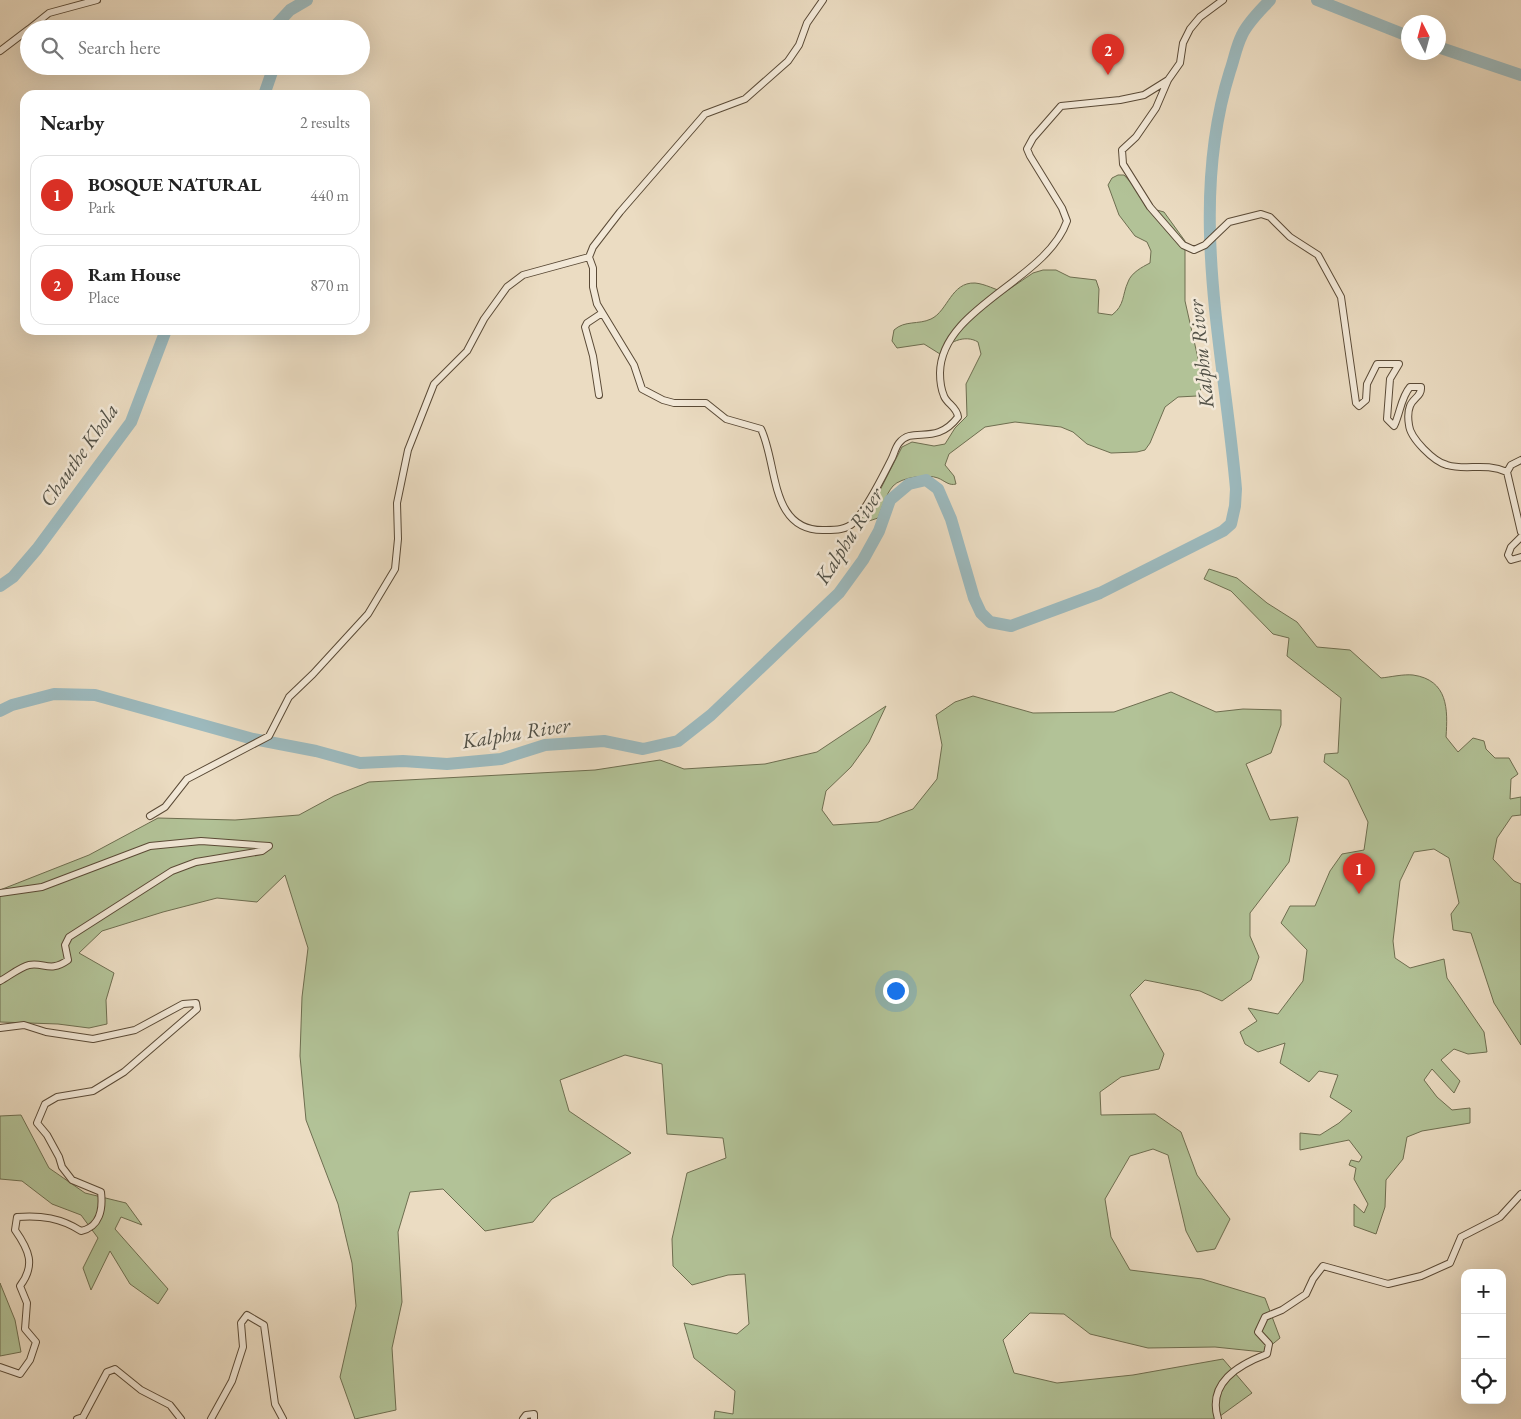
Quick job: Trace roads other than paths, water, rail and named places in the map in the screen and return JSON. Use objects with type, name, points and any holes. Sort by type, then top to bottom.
[{"type":"street","points":[[40,20],[49,13],[97,0]]},
{"type":"street","points":[[823,0],[807,23],[799,45],[788,61],[746,99],[705,114],[620,212],[593,247],[589,258],[593,268],[593,287],[597,304],[634,365],[642,389],[663,400],[674,403],[706,403],[726,418],[761,429],[782,504],[791,519],[816,529],[840,529],[849,527],[855,522],[898,444],[906,437],[943,432],[949,429],[958,417],[958,412],[944,397],[940,371],[953,334],[1021,277],[1045,254],[1065,228],[1067,221],[1062,208],[1030,156],[1027,149],[1029,144],[1061,106],[1120,100],[1144,94],[1168,80]]},
{"type":"street","points":[[1223,0],[1200,18],[1190,29],[1183,43],[1180,63],[1168,80],[1152,115],[1136,137],[1122,150],[1122,164],[1150,207],[1182,246],[1194,250],[1205,245],[1229,222],[1241,217],[1261,214],[1270,217],[1290,237],[1318,255],[1336,284],[1341,296],[1351,359],[1354,397],[1359,406],[1366,400],[1367,384],[1377,364],[1399,364],[1390,379],[1387,420],[1390,424],[1394,426],[1406,392],[1410,387],[1420,387],[1420,394],[1410,406],[1408,426],[1414,439],[1422,447],[1446,466],[1491,466],[1507,472]]},
{"type":"street","points":[[0,51],[20,36]]},
{"type":"street","points":[[150,816],[165,807],[187,779],[269,736],[289,697],[368,614],[395,569],[398,539],[396,503],[408,450],[434,384],[467,351],[484,319],[507,287],[523,275],[589,258]]},
{"type":"street","points":[[599,395],[593,356],[585,331],[587,324],[602,313]]},
{"type":"street","points":[[1521,460],[1511,465],[1507,472],[1521,532]]},
{"type":"street","points":[[1521,537],[1510,547],[1508,555],[1511,560],[1521,557]]},
{"type":"street","points":[[0,893],[42,887],[150,846],[201,841],[269,846],[262,851],[196,862],[172,871],[69,937],[65,945],[68,960],[64,963],[49,968],[29,965],[0,981]]},
{"type":"street","points":[[0,1028],[24,1025],[46,1032],[93,1039],[135,1030],[183,1004],[196,1003],[197,1010],[124,1072],[93,1091],[57,1097],[45,1104],[37,1123],[59,1157],[62,1167],[72,1180],[101,1192],[103,1206],[97,1222],[88,1230],[81,1231],[68,1223],[40,1215],[17,1217],[15,1230],[28,1250],[28,1274],[20,1286],[27,1303],[25,1329],[36,1342],[30,1360],[20,1374],[0,1367]]},
{"type":"street","points":[[1218,1419],[1217,1392],[1228,1374],[1240,1366],[1267,1354],[1269,1344],[1258,1332],[1264,1317],[1282,1310],[1306,1294],[1313,1279],[1324,1266],[1388,1284],[1421,1276],[1450,1263],[1461,1237],[1500,1218],[1521,1194]]},
{"type":"street","points":[[211,1419],[232,1381],[243,1347],[240,1323],[247,1315],[264,1325],[275,1404],[283,1419]]},
{"type":"street","points":[[77,1419],[83,1416],[107,1372],[115,1368],[141,1390],[170,1405],[180,1419]]},
{"type":"street","points":[[523,1419],[526,1415],[534,1414],[534,1419]]},
{"type":"waterway","name":"Chauthe Khola","points":[[281,20],[290,10],[307,0]]},
{"type":"waterway","name":"Kalphu River","points":[[0,711],[12,705],[54,694],[95,695],[253,739],[316,751],[360,763],[403,761],[447,764],[501,759],[545,745],[604,741],[643,749],[678,741],[711,715],[839,593],[863,560],[879,531],[890,500],[909,484],[926,480],[938,489],[951,519],[974,598],[981,613],[990,622],[1011,626],[1100,593],[1223,531],[1231,524],[1236,489],[1212,279],[1211,175],[1217,123],[1238,44],[1254,17],[1270,0]]},
{"type":"waterway","name":"Kalphu River","points":[[1317,0],[1401,33]]},
{"type":"waterway","name":"Kalphu River","points":[[1446,50],[1521,75]]},
{"type":"waterway","name":"Chauthe Khola","points":[[266,90],[271,75]]},
{"type":"waterway","name":"Chauthe Khola","points":[[0,586],[13,577],[37,549],[131,422],[164,335]]},
{"type":"place","name":"Ram House","points":[[1108,75]]},
{"type":"place","name":"BOSQUE NATURAL","points":[[1359,894]]}]
